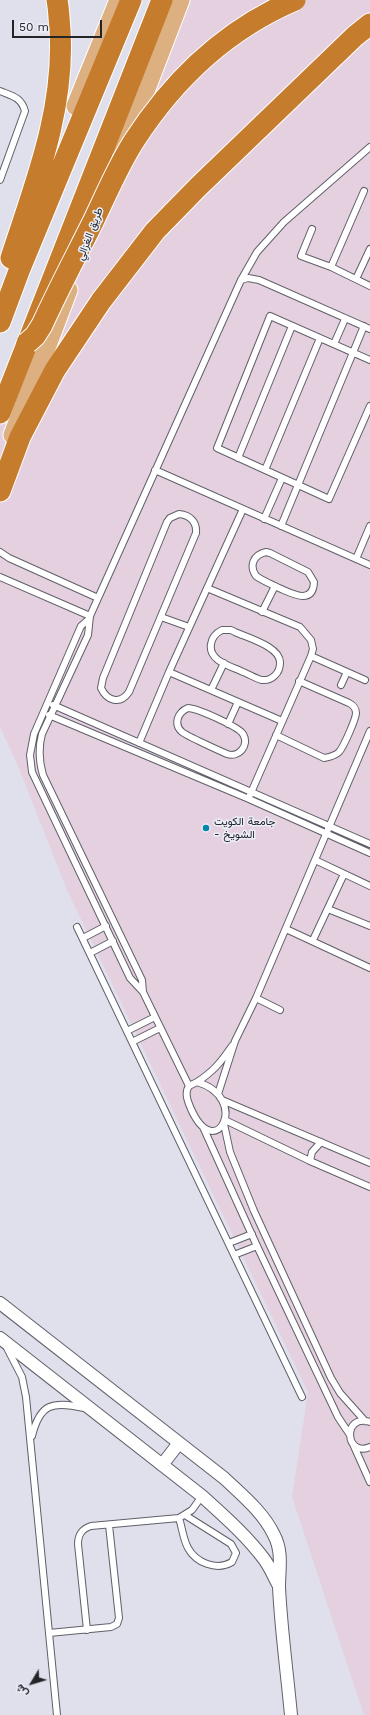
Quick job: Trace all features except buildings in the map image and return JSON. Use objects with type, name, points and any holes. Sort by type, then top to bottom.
[{"type":"highway","points":[[0,287],[41,168],[55,114],[61,62],[57,0]]},
{"type":"highway","points":[[0,322],[19,271],[131,0]]},
{"type":"highway","name":"طريق الغزالي","points":[[0,413],[162,0]]},
{"type":"highway","points":[[27,343],[35,336],[42,325],[133,142],[162,101],[183,77],[206,55],[262,17],[295,0]]},
{"type":"highway","points":[[0,491],[20,437],[55,370],[101,301],[150,237],[240,146],[355,36],[370,24]]},
{"type":"main road","points":[[0,292],[119,0]]},
{"type":"main road","name":"طريق الغزالي","points":[[0,468],[180,0]]},
{"type":"street","points":[[0,1303],[233,1487],[257,1510],[268,1525],[279,1548],[279,1586],[288,1713]]},
{"type":"street","points":[[1,1339],[202,1496],[240,1530],[264,1560],[279,1586]]},
{"type":"street","points":[[162,1465],[179,1443]]},
{"type":"lane","points":[[0,91],[18,97],[23,103],[25,111],[0,180]]},
{"type":"lane","points":[[142,992],[142,980],[42,771],[39,759],[42,734],[88,635],[90,617],[98,598],[241,280],[257,252],[284,222],[370,147]]},
{"type":"lane","points":[[331,267],[364,191]]},
{"type":"lane","points":[[312,229],[301,256],[331,267],[370,286]]},
{"type":"lane","points":[[356,279],[370,249]]},
{"type":"lane","points":[[241,280],[248,278],[259,280],[370,329]]},
{"type":"lane","points":[[370,360],[270,316],[217,448],[329,499],[370,406]]},
{"type":"lane","points":[[334,344],[345,318]]},
{"type":"lane","points":[[238,458],[292,326]]},
{"type":"lane","points":[[281,526],[364,326]]},
{"type":"lane","points":[[265,470],[320,338]]},
{"type":"lane","points":[[155,470],[370,565]]},
{"type":"lane","points":[[264,519],[282,478]]},
{"type":"lane","points":[[139,743],[189,627],[243,509]]},
{"type":"lane","points":[[184,514],[189,516],[195,523],[196,533],[161,617],[127,696],[120,700],[111,700],[106,697],[101,688],[103,678],[167,522],[175,515],[184,514]]},
{"type":"lane","points":[[356,559],[370,527]]},
{"type":"lane","points":[[0,552],[9,558],[98,598]]},
{"type":"lane","points":[[261,553],[270,553],[308,572],[314,582],[312,590],[302,597],[275,586],[260,579],[253,572],[252,568],[254,559],[261,553]]},
{"type":"lane","points":[[0,577],[90,617]]},
{"type":"lane","points":[[262,612],[275,586]]},
{"type":"lane","points":[[207,588],[300,627],[312,640],[313,649],[311,656],[250,796]]},
{"type":"lane","points":[[90,617],[81,626],[32,744],[30,754],[32,772],[133,983],[142,992],[189,1086]]},
{"type":"lane","points":[[161,617],[189,627]]},
{"type":"lane","points":[[226,630],[235,632],[271,648],[279,655],[280,665],[276,674],[272,678],[262,680],[224,663],[214,656],[211,644],[212,639],[218,632],[226,630]]},
{"type":"lane","points":[[311,656],[365,680]]},
{"type":"lane","points":[[211,690],[224,663]]},
{"type":"lane","points":[[169,672],[282,720]]},
{"type":"lane","points":[[341,685],[347,672]]},
{"type":"lane","points":[[276,735],[324,758],[336,755],[342,749],[356,715],[356,711],[349,703],[299,681]]},
{"type":"lane","points":[[228,724],[238,702]]},
{"type":"lane","points":[[48,703],[139,743],[326,833],[370,852]]},
{"type":"lane","points":[[188,708],[192,708],[228,724],[240,731],[245,739],[244,748],[234,755],[225,754],[184,734],[179,728],[177,720],[181,712],[188,708]]},
{"type":"lane","points":[[44,712],[250,796],[329,826],[370,844]]},
{"type":"lane","points":[[370,731],[256,998],[235,1041],[218,1067],[189,1086],[186,1092],[189,1104],[203,1127],[257,1246],[338,1417],[350,1435],[370,1482]]},
{"type":"lane","points":[[315,860],[370,886]]},
{"type":"lane","points":[[313,940],[344,874]]},
{"type":"lane","points":[[328,909],[370,926]]},
{"type":"lane","points":[[83,938],[106,926]]},
{"type":"lane","points":[[78,927],[302,1397]]},
{"type":"lane","points":[[286,929],[313,940],[370,968]]},
{"type":"lane","points":[[90,953],[113,941]]},
{"type":"lane","points":[[256,998],[280,1010]]},
{"type":"lane","points":[[127,1031],[155,1017]]},
{"type":"lane","points":[[132,1042],[160,1028]]},
{"type":"lane","points":[[218,1094],[235,1041]]},
{"type":"lane","points":[[197,1082],[207,1086],[218,1094],[222,1100],[225,1110],[224,1122],[230,1152],[254,1211],[331,1378],[340,1393],[368,1422]]},
{"type":"lane","points":[[222,1100],[321,1142],[369,1160]]},
{"type":"lane","points":[[203,1127],[206,1130],[214,1132],[218,1131],[224,1122]]},
{"type":"lane","points":[[224,1122],[370,1187]]},
{"type":"lane","points":[[310,1161],[312,1152],[321,1142]]},
{"type":"lane","points":[[228,1243],[252,1234]]},
{"type":"lane","points":[[234,1255],[257,1246]]},
{"type":"lane","points":[[1,1339],[22,1377],[31,1440],[56,1715]]},
{"type":"lane","points":[[31,1440],[34,1426],[40,1415],[54,1405],[64,1404],[91,1409]]},
{"type":"lane","points":[[350,1435],[352,1426],[360,1421],[368,1422]]},
{"type":"lane","points":[[353,1444],[362,1449],[370,1447]]},
{"type":"lane","points":[[87,1630],[78,1539],[80,1534],[86,1528],[182,1516],[198,1504],[202,1496]]},
{"type":"lane","points":[[182,1516],[231,1544],[236,1553],[232,1562],[221,1566],[213,1566],[199,1560],[188,1548],[182,1516]]},
{"type":"lane","points":[[49,1633],[111,1628],[119,1621],[109,1524]]},
{"type":"shaded area","name":"جامعة الكويت - الشويخ","points":[[150,0],[370,0],[370,1715],[364,1715],[292,1497],[308,1392],[67,890],[18,766],[0,727],[0,390]]},
{"type":"place","name":"جامعة الكويت - الشويخ","points":[[206,828]]}]
